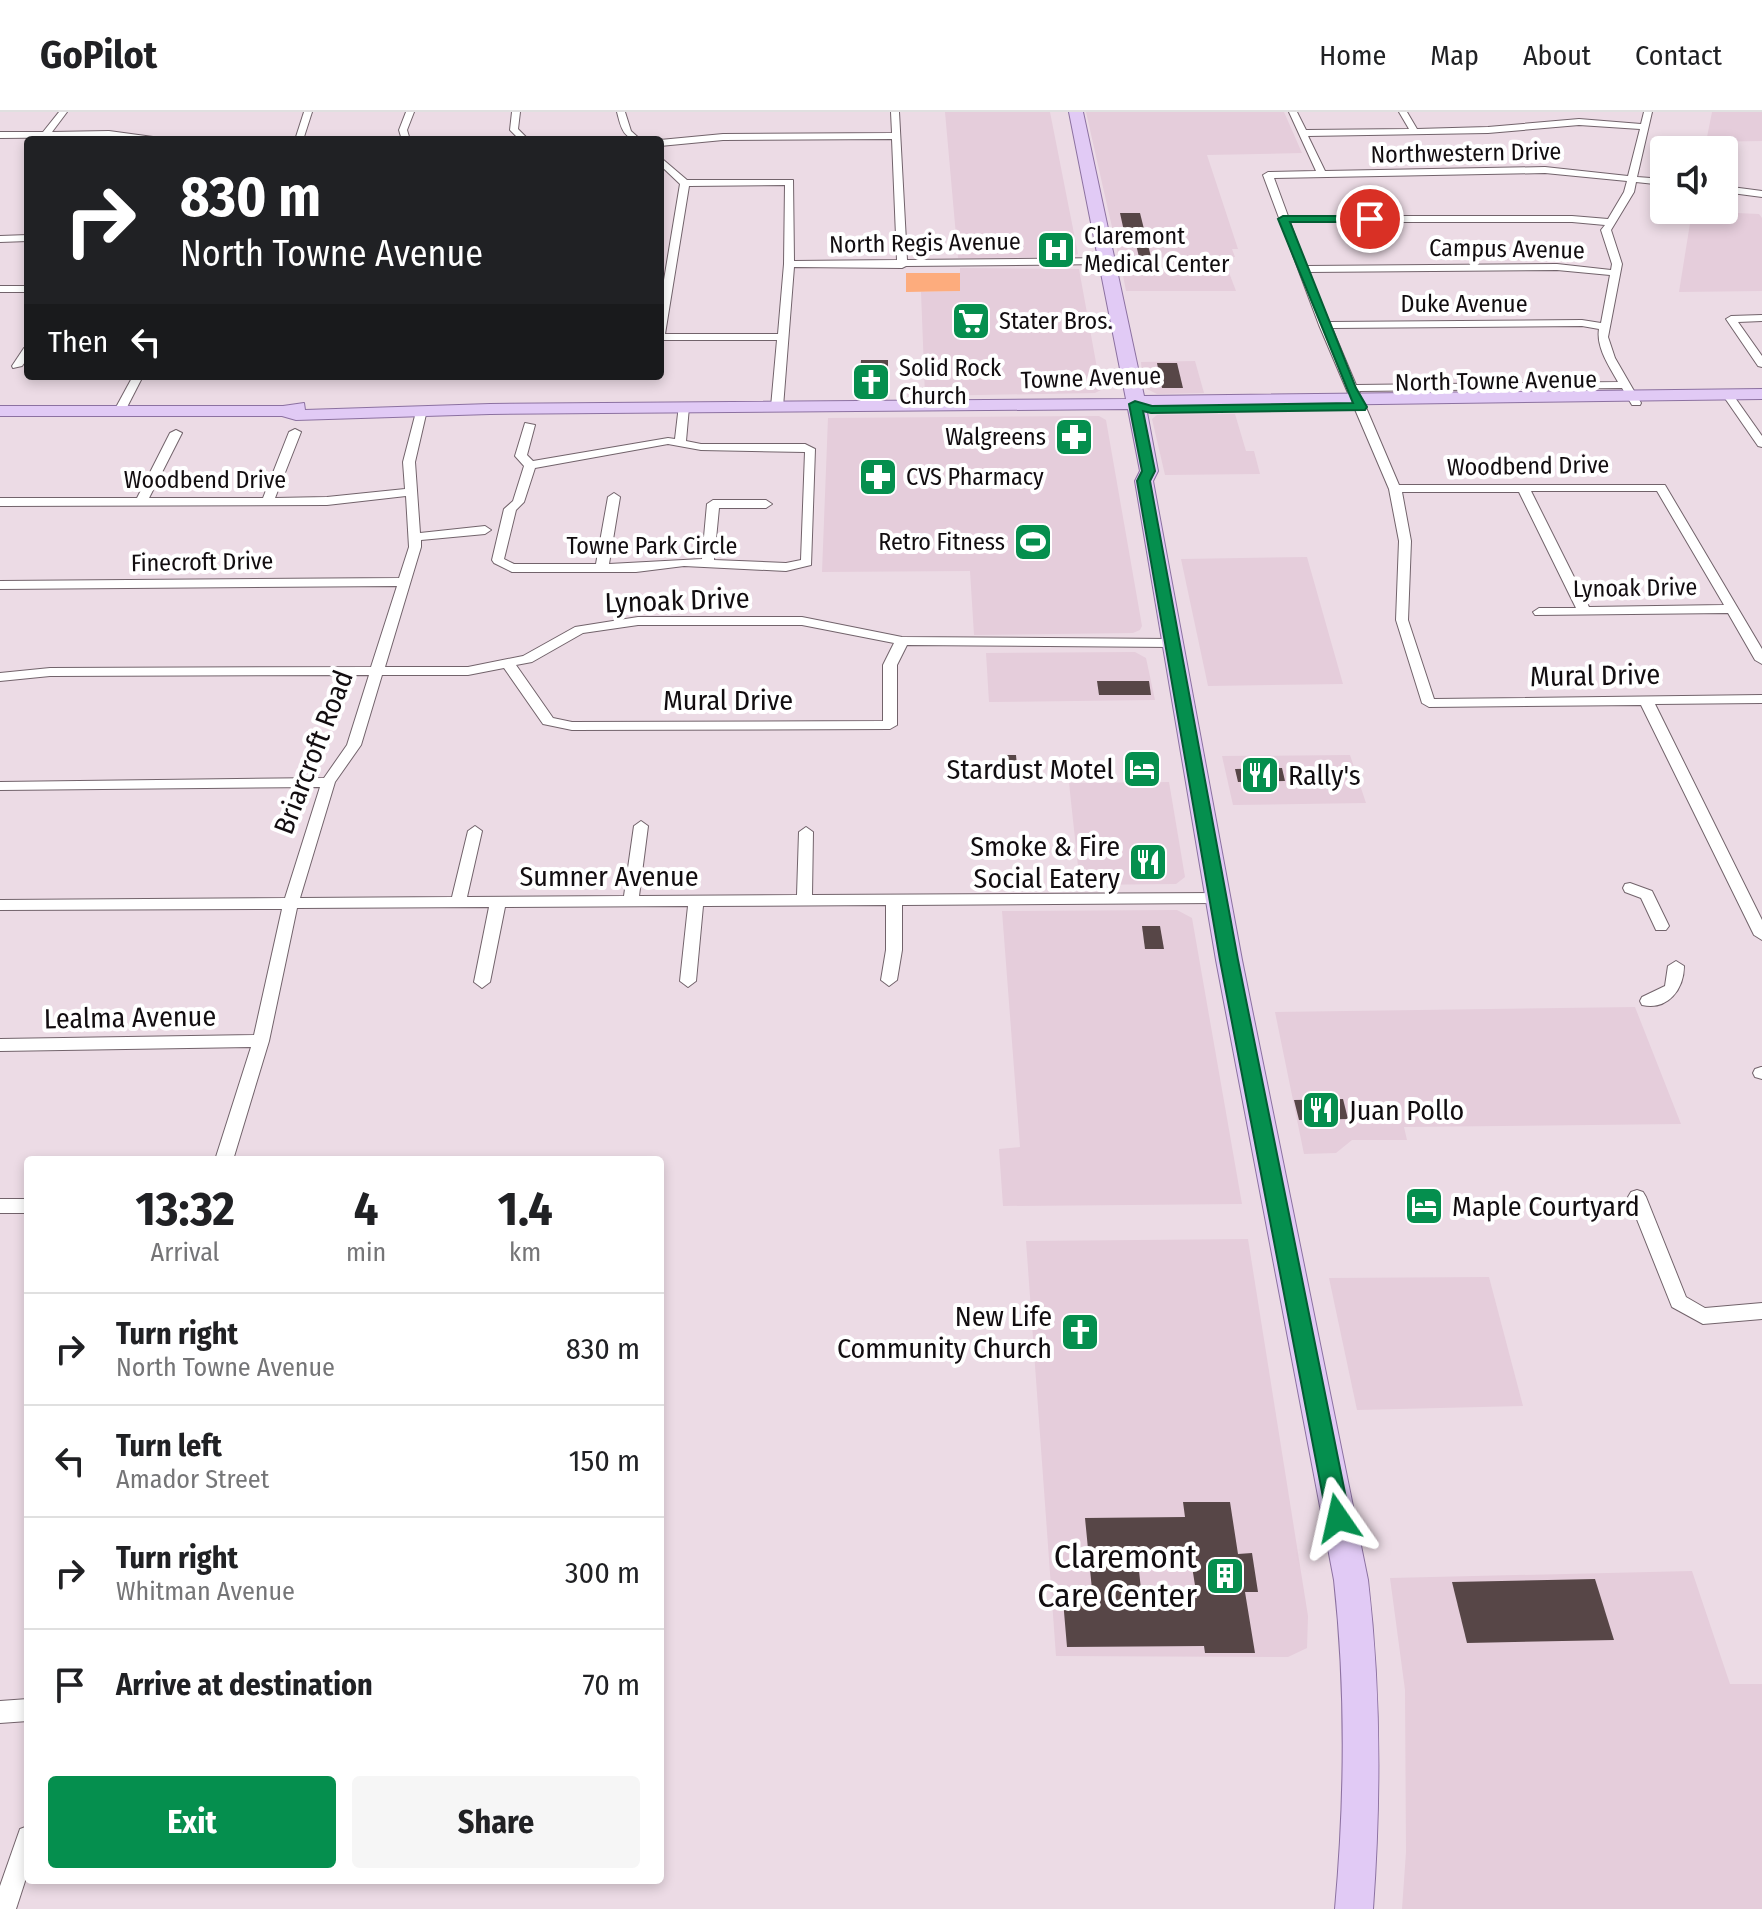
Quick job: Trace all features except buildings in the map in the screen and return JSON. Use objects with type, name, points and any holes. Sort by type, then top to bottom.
[{"type":"main road","points":[[1061,112],[1079,201]]},
{"type":"main road","points":[[1076,112],[1126,404],[1131,471],[1144,481],[1218,898],[1353,1596],[1361,1733],[1360,1850],[1354,1909]]},
{"type":"main road","points":[[1086,235],[1100,261],[1096,288]]},
{"type":"main road","points":[[1103,325],[1126,404]]},
{"type":"main road","name":"North Towne Avenue","points":[[1126,404],[1151,409],[1356,398],[1631,394],[1762,402]]},
{"type":"main road","points":[[1730,398],[1762,394]]},
{"type":"main road","name":"Towne Avenue","points":[[0,411],[283,411],[296,415],[397,415],[421,410],[1126,404]]},
{"type":"street","points":[[46,134],[63,112]]},
{"type":"street","points":[[300,136],[308,112]]},
{"type":"street","points":[[405,136],[403,130],[410,112]]},
{"type":"street","points":[[516,112],[514,130],[521,136]]},
{"type":"street","points":[[621,112],[627,132],[632,136]]},
{"type":"street","points":[[895,112],[902,265]]},
{"type":"street","points":[[1293,112],[1322,175]]},
{"type":"street","points":[[1403,112],[1415,132]]},
{"type":"street","points":[[1527,112],[1542,124]]},
{"type":"street","points":[[1631,394],[1610,358],[1603,326],[1616,273],[1617,255],[1606,236],[1608,222],[1626,199],[1648,112]]},
{"type":"street","points":[[1302,133],[1415,132],[1579,122],[1644,127]]},
{"type":"street","points":[[0,135],[124,136]]},
{"type":"street","points":[[664,143],[713,138],[896,136]]},
{"type":"street","points":[[664,164],[685,183],[790,182],[789,264],[777,407]]},
{"type":"street","name":"Northwestern Drive","points":[[1283,219],[1268,175],[1553,170],[1650,180]]},
{"type":"street","points":[[664,312],[685,183]]},
{"type":"street","points":[[1738,191],[1762,194]]},
{"type":"street","points":[[1395,489],[1324,325],[1283,219],[1572,219],[1608,222]]},
{"type":"street","points":[[0,239],[24,238]]},
{"type":"street","name":"North Regis Avenue","points":[[789,264],[1100,261]]},
{"type":"street","name":"Campus Avenue","points":[[1302,269],[1557,267],[1616,273]]},
{"type":"street","points":[[0,289],[24,289]]},
{"type":"street","points":[[1762,318],[1731,319],[1762,364]]},
{"type":"street","name":"Duke Avenue","points":[[1324,325],[1582,323],[1603,326]]},
{"type":"street","points":[[664,336],[781,337]]},
{"type":"street","points":[[17,366],[24,356]]},
{"type":"street","points":[[120,411],[136,380]]},
{"type":"street","points":[[1730,398],[1762,444]]},
{"type":"street","points":[[674,441],[678,407]]},
{"type":"street","name":"Briarcroft Road","points":[[225,1156],[261,1041],[291,903],[328,782],[354,745],[416,537],[409,492],[409,452],[421,410]]},
{"type":"street","points":[[529,425],[521,456],[530,465]]},
{"type":"street","points":[[268,501],[295,432]]},
{"type":"street","points":[[141,502],[176,433]]},
{"type":"street","name":"Towne Park Circle","points":[[674,441],[701,447],[805,447],[811,451],[807,562],[786,567],[728,567],[708,563],[512,568],[498,560],[510,509],[518,502],[530,465],[674,441]]},
{"type":"street","name":"Woodbend Drive","points":[[1395,489],[1661,487],[1732,609]]},
{"type":"street","name":"Mural Drive","points":[[1395,489],[1405,541],[1402,620],[1429,703],[1762,699]]},
{"type":"street","points":[[1524,489],[1584,611]]},
{"type":"street","name":"Woodbend Drive","points":[[0,502],[327,501],[409,492]]},
{"type":"street","points":[[602,568],[614,497]]},
{"type":"street","points":[[708,563],[713,504],[766,504]]},
{"type":"street","points":[[416,537],[485,530]]},
{"type":"street","name":"Finecroft Drive","points":[[0,585],[404,582]]},
{"type":"street","points":[[1732,609],[1762,660]]},
{"type":"street","name":"Lynoak Drive","points":[[1539,612],[1732,609]]},
{"type":"street","name":"Lynoak Drive","points":[[0,677],[50,672],[468,671],[509,665],[541,652],[580,630],[618,622],[802,621],[902,641],[1172,643]]},
{"type":"street","name":"Mural Drive","points":[[509,665],[548,721],[572,726],[890,725],[890,665],[902,641]]},
{"type":"street","points":[[1646,700],[1762,935]]},
{"type":"street","points":[[0,786],[328,782]]},
{"type":"street","points":[[631,902],[641,826]]},
{"type":"street","points":[[458,903],[475,831]]},
{"type":"street","points":[[804,901],[806,832]]},
{"type":"street","points":[[1630,888],[1647,895],[1661,926]]},
{"type":"street","name":"Sumner Avenue","points":[[0,905],[1218,898]]},
{"type":"street","points":[[889,980],[894,950],[894,900]]},
{"type":"street","points":[[688,981],[696,901]]},
{"type":"street","points":[[482,982],[498,902]]},
{"type":"street","points":[[1648,1001],[1673,991],[1677,983],[1676,966]]},
{"type":"street","name":"Lealma Avenue","points":[[0,1045],[261,1041]]},
{"type":"street","points":[[1637,1197],[1679,1302],[1703,1316],[1762,1311]]},
{"type":"street","points":[[0,1206],[24,1206]]},
{"type":"street","points":[[0,1712],[24,1710]]},
{"type":"street","points":[[4,1909],[24,1849]]},
{"type":"shaded area","points":[[945,112],[1050,112],[1078,254],[1070,257],[958,258]]},
{"type":"shaded area","points":[[1086,112],[1284,112],[1302,153],[1207,155],[1238,249],[1232,249],[1235,257],[1119,258]]},
{"type":"shaded area","points":[[1712,112],[1762,112],[1762,141],[1738,141],[1738,136],[1707,136]]},
{"type":"shaded area","points":[[1738,213],[1759,214],[1762,218],[1762,291],[1679,292],[1690,224],[1738,224]]},
{"type":"shaded area","points":[[960,268],[1079,269],[1101,390],[1095,393],[925,396],[921,292],[960,291]]},
{"type":"shaded area","points":[[1122,270],[1228,270],[1236,291],[1126,291]]},
{"type":"shaded area","points":[[906,273],[960,273],[960,291],[906,292]]},
{"type":"shaded area","points":[[1195,361],[1204,393],[1157,394],[1143,387],[1141,362]]},
{"type":"shaded area","points":[[1235,414],[1246,451],[1254,451],[1260,474],[1165,475],[1152,419],[1157,415]]},
{"type":"shaded area","points":[[1099,416],[1106,420],[1142,626],[1140,630],[1133,633],[974,635],[970,571],[822,572],[828,418]]},
{"type":"shaded area","points":[[1307,557],[1343,684],[1208,686],[1181,559]]},
{"type":"shaded area","points":[[1135,652],[1146,658],[1155,700],[989,702],[986,653]]},
{"type":"shaded area","points":[[1350,755],[1366,803],[1233,805],[1222,756]]},
{"type":"shaded area","points":[[1169,782],[1185,877],[1176,884],[1080,885],[1069,783]]},
{"type":"shaded area","points":[[1177,910],[1192,918],[1242,1204],[1003,1206],[999,1149],[1020,1147],[1002,911]]},
{"type":"shaded area","points":[[1635,1007],[1681,1124],[1404,1127],[1407,1140],[1352,1140],[1336,1153],[1304,1154],[1275,1012]]},
{"type":"shaded area","points":[[1248,1239],[1308,1616],[1307,1648],[1288,1657],[1056,1656],[1026,1241]]},
{"type":"shaded area","points":[[1489,1277],[1523,1406],[1357,1410],[1329,1278]]},
{"type":"shaded area","points":[[1692,1571],[1730,1684],[1762,1684],[1762,1909],[1402,1909],[1406,1852],[1405,1690],[1390,1578]]},
{"type":"place","name":"Claremont Medical Center","points":[[1056,250]]},
{"type":"place","name":"Stater Bros.","points":[[971,321]]},
{"type":"place","name":"Solid Rock Church","points":[[871,382]]},
{"type":"place","name":"Walgreens","points":[[1074,437]]},
{"type":"place","name":"CVS Pharmacy","points":[[878,477]]},
{"type":"place","name":"Retro Fitness","points":[[1033,542]]},
{"type":"place","name":"Stardust Motel","points":[[1142,769]]},
{"type":"place","name":"Rally's","points":[[1260,775]]},
{"type":"place","name":"Smoke & Fire Social Eatery","points":[[1148,862]]},
{"type":"place","name":"Juan Pollo","points":[[1321,1110]]},
{"type":"place","name":"Maple Courtyard","points":[[1424,1206]]},
{"type":"place","name":"New Life Community Church","points":[[1080,1332]]},
{"type":"place","name":"Claremont Care Center","points":[[1225,1576]]},
{"type":"route","points":[[1338,1518],[1229,960],[1144,481],[1149,471],[1135,404],[1151,409],[1361,407],[1350,388],[1283,219],[1370,219]]}]
